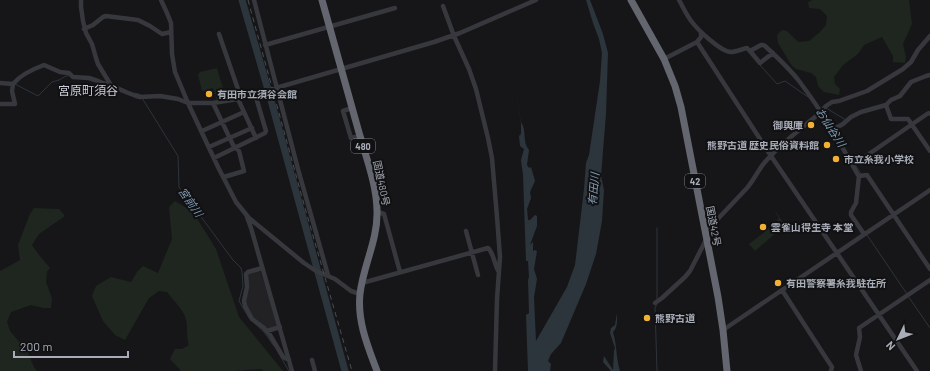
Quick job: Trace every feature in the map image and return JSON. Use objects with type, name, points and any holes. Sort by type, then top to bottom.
[{"type":"highway","name":"国道480号","points":[[322,0],[374,188],[378,212],[375,233],[360,294],[360,313],[362,324],[376,371]]},
{"type":"highway","name":"国道42号","points":[[632,0],[664,59],[675,86],[681,107],[718,297],[727,371]]},
{"type":"street","points":[[81,0],[84,29],[92,44],[98,64],[112,87]]},
{"type":"street","points":[[161,0],[171,23],[173,65],[188,103],[214,158],[251,228],[292,371]]},
{"type":"street","points":[[254,0],[328,275]]},
{"type":"street","points":[[0,104],[15,104],[12,91],[13,84],[28,72],[44,65],[60,72],[69,73],[73,77],[89,78],[136,96],[160,96],[178,99],[188,103],[213,103],[239,99],[454,36],[536,0]]},
{"type":"street","points":[[679,0],[691,21],[701,32],[728,51],[733,52],[747,48],[760,63],[772,53]]},
{"type":"street","points":[[443,6],[476,89],[488,138],[494,178],[500,257],[495,371]]},
{"type":"street","points":[[266,45],[395,8]]},
{"type":"street","points":[[84,29],[106,16],[138,20],[162,34],[171,32]]},
{"type":"street","points":[[664,59],[697,42],[701,32]]},
{"type":"street","points":[[219,34],[239,99],[256,138]]},
{"type":"street","points":[[705,230],[714,223],[752,183],[764,164],[784,142],[832,102],[867,91],[903,69],[911,62],[918,50],[930,36]]},
{"type":"street","points":[[697,42],[771,156],[918,371]]},
{"type":"street","points":[[750,51],[763,45],[765,46],[799,81],[821,112],[859,176],[856,203],[851,215],[864,234]]},
{"type":"street","points":[[832,130],[861,112],[886,105],[891,100],[900,96],[911,82],[930,75]]},
{"type":"street","points":[[0,83],[13,84]]},
{"type":"street","points":[[214,158],[266,132],[255,94]]},
{"type":"street","points":[[213,103],[229,138],[238,151],[244,171],[224,178]]},
{"type":"street","points":[[886,105],[891,119],[908,119],[930,151]]},
{"type":"street","points":[[202,131],[244,112]]},
{"type":"street","points":[[853,165],[930,113]]},
{"type":"street","points":[[210,147],[252,128]]},
{"type":"street","points":[[859,176],[867,175],[930,269]]},
{"type":"street","points":[[723,330],[930,190]]},
{"type":"street","points":[[378,212],[384,214],[400,272]]},
{"type":"street","points":[[246,216],[304,263],[316,271],[338,280],[348,289],[360,294]]},
{"type":"street","points":[[466,231],[473,252],[478,275]]},
{"type":"street","points":[[656,303],[690,271],[706,240]]},
{"type":"street","points":[[362,283],[488,248],[490,249],[499,272]]},
{"type":"street","points":[[262,268],[246,274],[247,287],[244,303],[252,319],[267,331],[283,357],[289,360]]},
{"type":"street","points":[[861,371],[856,355],[860,337],[859,328],[930,280]]},
{"type":"street","points":[[782,290],[828,361],[832,368],[831,371]]},
{"type":"street","points":[[267,331],[280,327]]},
{"type":"street","points":[[312,360],[315,371]]},
{"type":"shaded area","points":[[813,0],[909,0],[912,24],[903,44],[906,57],[905,63],[893,62],[893,56],[882,37],[864,45],[858,54],[843,65],[834,77],[835,84],[840,89],[839,95],[824,92],[818,86],[816,77],[811,73],[796,69],[792,66],[778,43],[777,35],[782,30],[787,31],[798,42],[809,41],[820,32],[826,25],[827,16],[820,9],[809,8],[808,2]]},
{"type":"shaded area","points":[[217,68],[226,99],[217,101],[213,88],[202,91],[198,75],[200,72]]},
{"type":"shaded area","points":[[175,201],[193,212],[216,249],[239,317],[283,371],[264,371],[261,369],[234,371],[181,371],[170,359],[175,349],[182,349],[189,345],[186,319],[185,315],[167,292],[159,291],[149,298],[125,340],[115,335],[103,321],[92,296],[96,286],[111,277],[131,282],[143,266],[158,273],[172,239],[169,207]]},
{"type":"shaded area","points":[[34,208],[59,209],[65,216],[39,234],[32,245],[50,268],[47,272],[46,282],[52,298],[51,308],[31,305],[11,312],[7,322],[10,331],[27,351],[37,371],[0,371],[0,271],[20,260],[18,245],[30,214]]},
{"type":"shaded area","points":[[775,212],[785,225],[755,251],[749,244],[771,227],[774,230],[780,225],[777,220],[779,218]]},
{"type":"shaded area","points":[[260,270],[278,326],[267,330],[255,321],[246,305],[247,274]]},
{"type":"water","name":"有田川","points":[[586,0],[590,0],[603,34],[608,53],[606,114],[601,176],[604,190],[602,221],[596,254],[586,284],[561,343],[551,354],[548,361],[551,364],[550,371],[528,371],[526,315],[529,313],[529,277],[528,261],[526,261],[523,175],[521,160],[524,149],[520,146],[519,136],[521,134],[521,123],[514,80],[521,122],[529,150],[527,165],[529,168],[531,167],[535,181],[530,192],[531,198],[527,209],[528,220],[535,215],[537,216],[537,226],[530,245],[533,242],[533,251],[537,251],[534,269],[537,279],[534,297],[536,341],[567,287],[575,265],[586,163],[589,155],[600,81],[602,53]]},
{"type":"water","points":[[617,313],[616,326],[613,332],[620,371],[611,371],[603,362],[604,356],[613,370],[615,348],[610,333],[611,328],[615,325]]},
{"type":"waterway","points":[[242,0],[345,371]]},
{"type":"waterway","name":"お仙谷川","points":[[760,65],[777,84],[785,81],[808,97]]},
{"type":"waterway","name":"宮前川","points":[[15,84],[38,96],[52,82],[68,76]]},
{"type":"waterway","name":"宮前川","points":[[112,84],[126,90]]},
{"type":"waterway","name":"宮前川","points":[[135,93],[141,95]]},
{"type":"waterway","name":"宮前川","points":[[142,98],[178,156],[179,187],[233,260],[241,268],[243,286],[239,301],[249,318],[264,332],[274,346]]},
{"type":"waterway","points":[[826,108],[846,120]]},
{"type":"waterway","name":"お仙谷川","points":[[856,166],[861,174]]},
{"type":"waterway","points":[[657,228],[657,299]]},
{"type":"waterway","name":"お仙谷川","points":[[867,235],[907,294]]},
{"type":"waterway","name":"お仙谷川","points":[[908,296],[930,328]]},
{"type":"waterway","points":[[657,305],[655,307],[657,371]]},
{"type":"waterway","name":"宮前川","points":[[282,359],[289,371]]},
{"type":"railway","points":[[248,0],[305,208],[352,371]]},
{"type":"place","name":"有田市立須谷会館","points":[[209,94]]},
{"type":"place","name":"御輿庫","points":[[811,125]]},
{"type":"place","name":"熊野古道 歴史民俗資料館","points":[[827,145]]},
{"type":"place","name":"市立糸我小学校","points":[[836,159]]},
{"type":"place","name":"雲雀山得生寺 本堂","points":[[763,227]]},
{"type":"place","name":"有田警察署糸我駐在所","points":[[778,283]]},
{"type":"place","name":"熊野古道","points":[[647,318]]},
{"type":"district","name":"宮原町須谷","points":[[88,90]]}]
